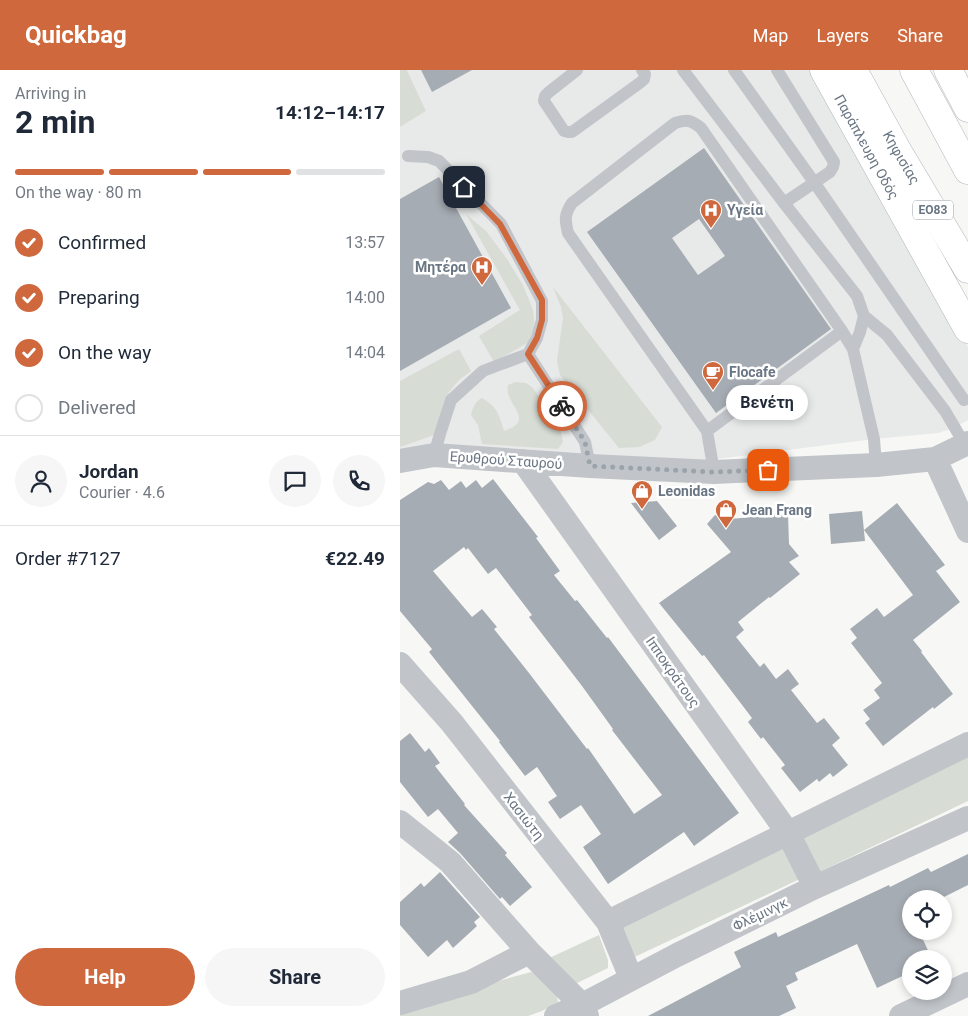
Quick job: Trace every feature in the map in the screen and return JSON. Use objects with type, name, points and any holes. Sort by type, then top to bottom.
[{"type":"main road","name":"Παράπλευρη Οδός","points":[[824,70],[968,329]]},
{"type":"main road","name":"Κηφισίας","points":[[854,70],[898,152],[968,269]]},
{"type":"main road","points":[[914,70],[968,170]]},
{"type":"main road","points":[[948,70],[968,108]]},
{"type":"street","name":"Ερυθρού Σταυρού","points":[[400,461],[434,454],[590,466],[714,472],[876,465],[934,459],[966,444]]},
{"type":"street","points":[[934,459],[968,531]]},
{"type":"street","name":"Ιπποκράτους","points":[[523,461],[788,833],[815,887]]},
{"type":"street","name":"Χασιώτη","points":[[400,664],[452,723],[608,922],[631,978]]},
{"type":"street","points":[[608,922],[968,744]]},
{"type":"street","name":"Φλέμινγκ","points":[[556,1016],[584,1010],[631,978],[815,887],[968,818]]},
{"type":"street","points":[[400,822],[450,862],[529,952],[584,1010]]},
{"type":"street","points":[[400,1003],[471,982],[529,952]]},
{"type":"street","points":[[902,1016],[968,984]]},
{"type":"lane","points":[[577,70],[549,92],[545,96],[544,101],[564,130],[568,132],[572,132],[641,82],[645,74],[642,70]]},
{"type":"lane","points":[[683,70],[857,296],[864,316],[887,334],[945,411],[966,444]]},
{"type":"lane","points":[[734,70],[814,182],[964,400]]},
{"type":"lane","points":[[777,70],[834,162],[830,172],[784,203]]},
{"type":"lane","points":[[714,472],[707,431],[568,233],[565,220],[567,211],[572,203],[675,123],[683,120],[692,121],[701,128],[853,349],[874,439],[876,465]]},
{"type":"lane","points":[[408,156],[428,157],[439,161],[500,224],[542,300],[542,320],[537,338],[528,354],[483,372],[452,400],[434,454]]},
{"type":"lane","points":[[853,349],[864,316]]},
{"type":"lane","points":[[707,431],[842,331]]},
{"type":"lane","points":[[528,354],[585,442],[590,466]]},
{"type":"shaded area","points":[[400,70],[407,70],[426,111],[400,127]]},
{"type":"shaded area","name":"Υγεία","points":[[407,70],[815,70],[968,347],[968,420],[954,428],[938,433],[874,439],[702,461],[400,455],[400,127],[426,111]]},
{"type":"shaded area","points":[[466,214],[486,231],[507,259],[523,285],[533,310],[535,328],[529,342],[494,362],[479,336],[520,310]]},
{"type":"shaded area","points":[[553,287],[662,427],[655,440],[639,447],[619,448],[560,375],[557,361],[563,318]]},
{"type":"shaded area","points":[[459,349],[471,371],[459,380],[449,392],[443,404],[442,417],[434,435],[400,447],[400,381]]},
{"type":"shaded area","points":[[516,382],[526,383],[533,388],[560,428],[563,442],[558,449],[482,444],[478,425],[471,415],[475,405],[482,398],[497,412],[504,431],[513,427],[519,419],[510,399],[508,385]]},
{"type":"shaded area","points":[[968,754],[968,801],[817,873],[800,835]]},
{"type":"shaded area","points":[[786,845],[802,878],[624,962],[611,931]]},
{"type":"shaded area","points":[[599,935],[608,960],[608,968],[571,986],[547,959]]},
{"type":"shaded area","points":[[531,972],[541,975],[557,995],[558,1002],[528,1016],[400,1016],[400,1006]]},
{"type":"building","points":[[421,70],[472,70],[432,92]]},
{"type":"building","points":[[704,148],[831,329],[716,413],[587,232]],"holes":[[[699,219],[725,256],[698,275],[672,238]]]},
{"type":"building","points":[[439,177],[511,308],[400,371],[400,199]]},
{"type":"building","points":[[493,479],[538,537],[536,538],[560,571],[554,575],[608,637],[739,813],[694,846],[684,832],[608,884],[583,847],[601,834],[581,805],[560,819],[548,802],[557,796],[537,767],[525,776],[500,741],[429,652],[432,649],[400,611],[400,500],[428,482],[434,484],[441,480],[449,490],[461,481],[466,488],[476,480],[482,488]],"holes":[[[464,547],[466,550],[468,548],[488,574],[496,568],[532,615],[529,617],[662,795],[634,814],[588,748],[494,629],[497,627],[482,609],[472,617],[433,571]]]},
{"type":"building","points":[[657,501],[677,526],[659,540],[631,503]]},
{"type":"building","points":[[897,503],[945,565],[936,571],[960,602],[913,640],[953,694],[883,746],[865,723],[870,719],[863,710],[880,698],[874,690],[882,683],[851,643],[857,638],[850,629],[877,608],[884,617],[913,595],[864,530]]},
{"type":"building","points":[[862,511],[865,541],[831,544],[829,514]]},
{"type":"building","points":[[788,514],[789,544],[799,556],[789,562],[800,574],[738,622],[744,630],[736,637],[760,667],[764,663],[776,679],[788,669],[799,684],[791,690],[817,723],[824,718],[840,738],[832,745],[848,765],[833,777],[830,773],[819,782],[817,779],[800,792],[781,768],[785,765],[763,737],[761,739],[748,722],[752,718],[704,655],[702,656],[659,603],[731,552],[707,524],[715,515],[730,519]]},
{"type":"building","points":[[410,733],[425,752],[429,748],[440,763],[435,766],[464,805],[507,853],[505,855],[532,887],[510,906],[502,897],[500,899],[448,842],[458,833],[438,809],[428,817],[400,782],[400,741]]},
{"type":"building","points":[[968,854],[968,885],[952,893],[952,890],[902,890],[902,940],[923,940],[928,950],[902,950],[902,976],[877,988],[857,944],[795,973],[798,980],[786,986],[796,1008],[779,1016],[648,1016],[741,967],[734,952],[776,932],[778,937],[928,868],[931,872]]},
{"type":"building","points":[[440,872],[480,917],[474,922],[477,926],[453,948],[447,940],[428,957],[400,925],[400,902],[421,883],[424,887]]},
{"type":"way so far","points":[[562,406],[585,442],[590,466],[714,472],[768,470]]},
{"type":"place","name":"Υγεία","points":[[711,229]]},
{"type":"place","name":"Μητέρα","points":[[482,286]]},
{"type":"place","name":"Flocafe","points":[[713,391]]},
{"type":"place","name":"Βενέτη","points":[[768,470]]},
{"type":"place","name":"Leonidas","points":[[642,510]]},
{"type":"place","name":"Jean Frang","points":[[726,529]]},
{"type":"route","points":[[464,187],[500,224],[542,300],[542,320],[537,338],[528,354],[562,406]]}]
